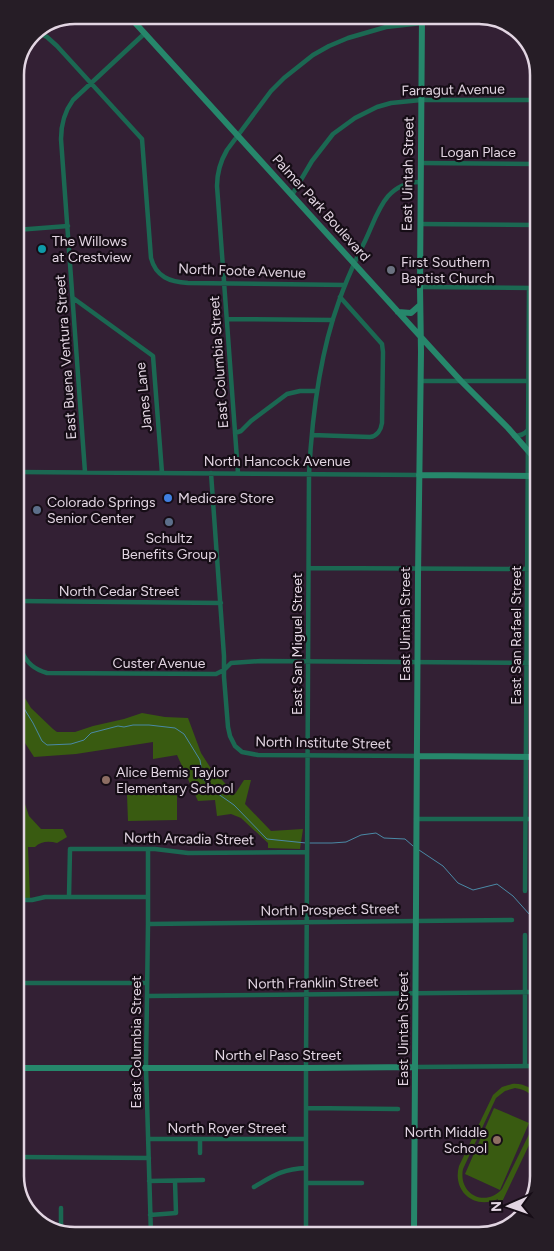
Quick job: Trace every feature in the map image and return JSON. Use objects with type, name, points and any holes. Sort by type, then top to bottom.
[{"type":"main road","name":"Palmer Park Boulevard","points":[[136,24],[461,381],[528,451]]},
{"type":"main road","name":"East Uintah Street","points":[[414,1227],[422,24]]},
{"type":"main road","points":[[398,312],[411,313],[420,304]]},
{"type":"main road","name":"North Hancock Avenue","points":[[419,475],[528,476]]},
{"type":"main road","name":"North Institute Street","points":[[417,756],[530,757]]},
{"type":"main road","name":"North el Paso Street","points":[[24,1068],[415,1067]]},
{"type":"street","name":"East Columbia Street","points":[[238,473],[217,178],[222,158],[231,143],[271,91],[297,66],[330,46],[355,36],[386,27],[413,24]]},
{"type":"street","name":"East Buena Ventura Street","points":[[85,472],[61,139],[62,128],[64,117],[70,105],[91,82],[144,34]]},
{"type":"street","name":"North Foote Avenue","points":[[43,35],[57,46],[142,139],[150,254],[155,268],[162,276],[176,282],[345,285]]},
{"type":"street","name":"Farragut Avenue","points":[[292,195],[312,161],[333,134],[365,112],[377,107],[391,103],[421,100],[530,100]]},
{"type":"street","name":"Logan Place","points":[[421,163],[530,164]]},
{"type":"street","name":"East San Miguel Street","points":[[306,1227],[309,474],[312,436],[322,363],[333,320],[345,285],[387,196],[401,186],[412,182],[420,182]]},
{"type":"street","points":[[420,224],[530,225]]},
{"type":"street","points":[[24,229],[68,226]]},
{"type":"street","points":[[420,287],[529,288]]},
{"type":"street","name":"East San Rafael Street","points":[[526,891],[529,288]]},
{"type":"street","points":[[312,436],[370,437],[377,434],[382,424],[382,344],[340,297]]},
{"type":"street","name":"Janes Lane","points":[[73,298],[153,356],[162,473]]},
{"type":"street","points":[[227,319],[333,320]]},
{"type":"street","points":[[420,381],[529,381]]},
{"type":"street","points":[[235,433],[241,431],[251,421],[287,394],[300,391],[317,391]]},
{"type":"street","points":[[514,436],[525,434],[528,429]]},
{"type":"street","name":"North Hancock Avenue","points":[[24,472],[419,475]]},
{"type":"street","name":"North Institute Street","points":[[211,473],[228,727],[235,746],[242,752],[253,755],[417,756]]},
{"type":"street","points":[[309,568],[528,569]]},
{"type":"street","name":"North Cedar Street","points":[[24,601],[221,603]]},
{"type":"street","name":"Custer Avenue","points":[[24,657],[36,669],[52,674],[216,674],[224,670],[231,662],[527,663]]},
{"type":"street","points":[[416,819],[530,819]]},
{"type":"street","name":"North Arcadia Street","points":[[69,897],[70,849],[148,849],[188,853],[307,852]]},
{"type":"street","name":"East Columbia Street","points":[[148,849],[146,1068],[151,1227]]},
{"type":"street","points":[[24,900],[45,897],[148,897]]},
{"type":"street","name":"North Prospect Street","points":[[148,924],[512,920]]},
{"type":"street","points":[[525,935],[525,1066]]},
{"type":"street","points":[[24,983],[147,984]]},
{"type":"street","name":"North Franklin Street","points":[[147,996],[530,992]]},
{"type":"street","name":"North el Paso Street","points":[[415,1067],[530,1066]]},
{"type":"street","points":[[306,1108],[398,1109]]},
{"type":"street","name":"North Royer Street","points":[[148,1139],[306,1139]]},
{"type":"street","points":[[200,1139],[200,1153]]},
{"type":"street","points":[[24,1157],[149,1158]]},
{"type":"street","points":[[254,1188],[274,1175],[292,1169],[306,1168]]},
{"type":"street","points":[[149,1181],[203,1180]]},
{"type":"street","points":[[150,1215],[176,1213],[175,1181]]},
{"type":"street","points":[[306,1183],[362,1183]]},
{"type":"street","points":[[61,1208],[61,1226]]},
{"type":"green space","points":[[24,696],[31,708],[57,732],[75,732],[142,713],[188,718],[201,753],[210,767],[235,794],[244,780],[251,780],[245,804],[271,831],[303,829],[300,849],[268,848],[268,843],[241,818],[231,814],[217,816],[215,800],[198,801],[177,755],[153,759],[153,742],[76,754],[34,757],[25,743]]},
{"type":"green space","points":[[24,783],[25,804],[29,816],[41,829],[63,829],[67,837],[57,843],[45,842],[35,847],[28,847],[30,898],[24,898]]},
{"type":"green space","points":[[127,795],[177,795],[177,820],[128,821]]},
{"type":"green space","points":[[512,1084],[520,1084],[530,1088],[530,1094],[515,1088],[505,1091],[496,1098],[463,1169],[465,1185],[474,1196],[481,1198],[495,1195],[502,1189],[530,1132],[530,1143],[501,1204],[497,1202],[498,1199],[481,1202],[467,1196],[459,1183],[458,1175],[459,1166],[493,1095],[502,1087]]},
{"type":"green space","points":[[494,1108],[529,1123],[500,1190],[465,1174]]},
{"type":"waterway","points":[[24,708],[42,741],[47,745],[71,744],[84,740],[91,733],[118,726],[149,725],[175,728],[184,734],[200,760],[203,779],[214,791],[234,805],[267,839],[306,843]]},
{"type":"waterway","points":[[310,843],[346,842],[361,835],[376,833],[384,838],[405,839],[413,846]]},
{"type":"waterway","points":[[419,850],[443,866],[458,883],[473,890],[497,884],[513,896],[530,915]]},
{"type":"place","name":"The Willows at Crestview","points":[[42,249]]},
{"type":"place","name":"First Southern Baptist Church","points":[[391,270]]},
{"type":"place","name":"Medicare Store","points":[[168,498]]},
{"type":"place","name":"Colorado Springs Senior Center","points":[[37,510]]},
{"type":"place","name":"Schultz Benefits Group","points":[[169,522]]},
{"type":"place","name":"Alice Bemis Taylor Elementary School","points":[[106,780]]},
{"type":"place","name":"North Middle School","points":[[497,1140]]}]
